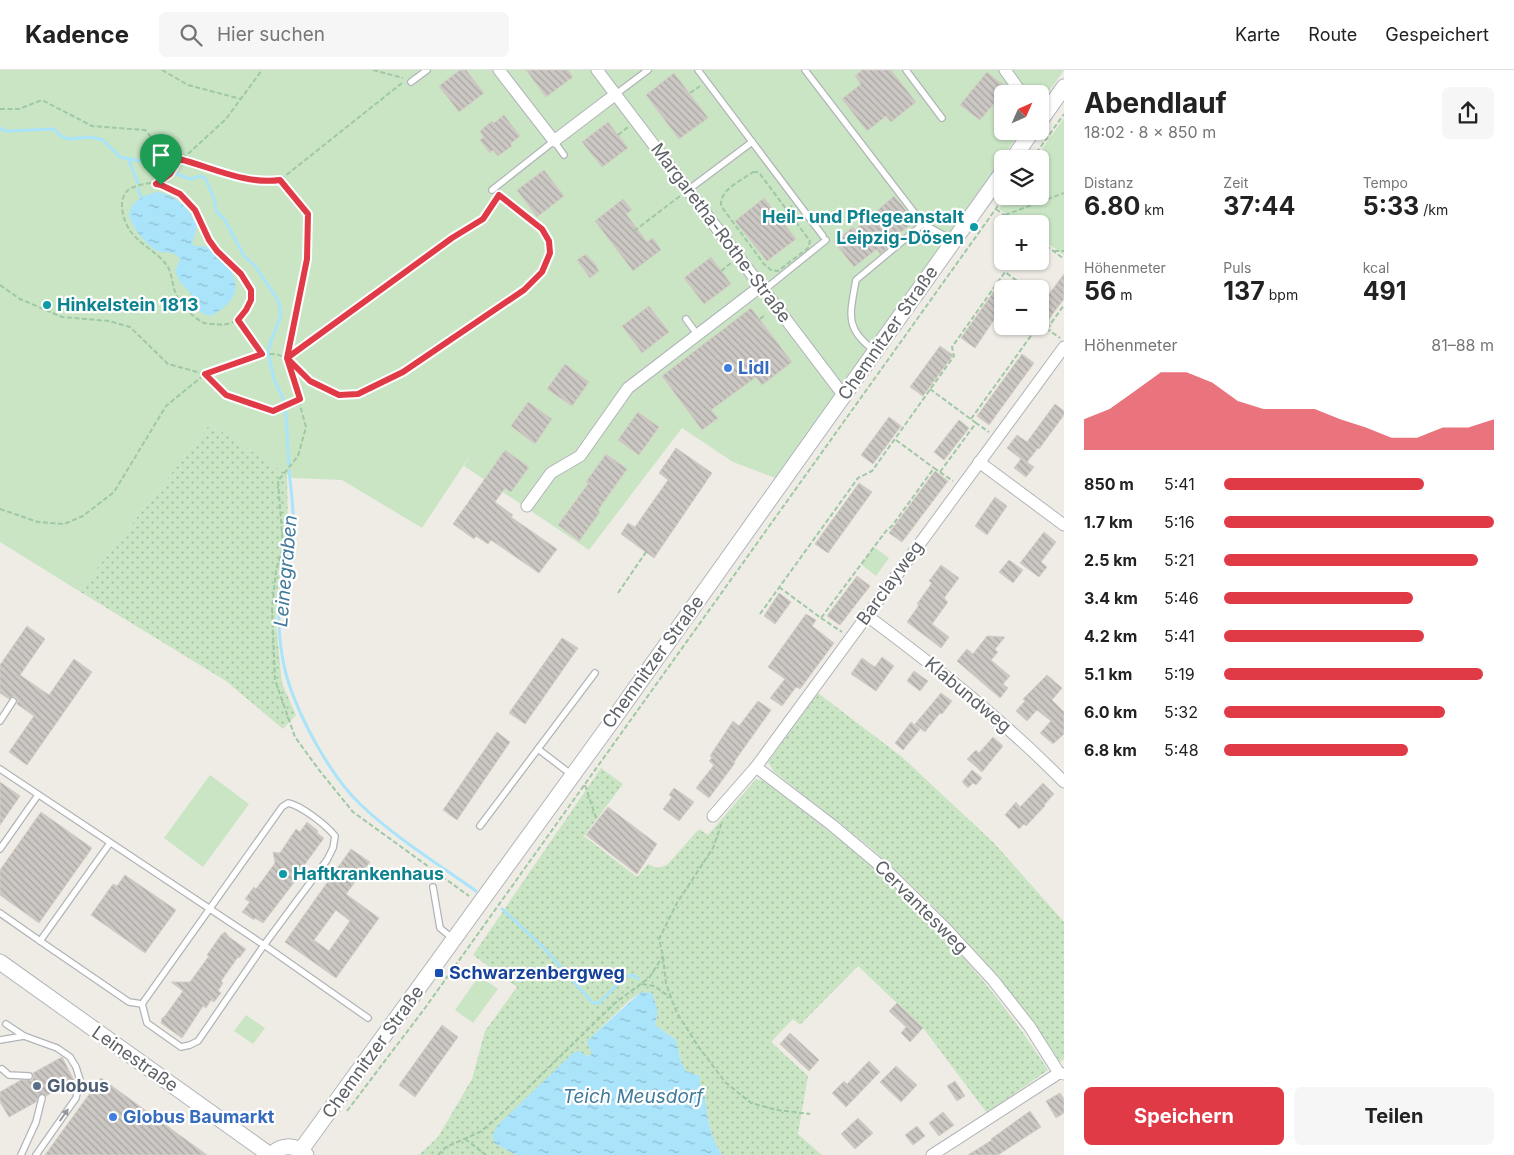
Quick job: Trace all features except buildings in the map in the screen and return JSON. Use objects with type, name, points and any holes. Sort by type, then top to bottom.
[{"type":"main road","points":[[1049,107],[1064,87]]},
{"type":"main road","name":"Chemnitzer Straße","points":[[304,1153],[454,939],[876,352],[994,184]]},
{"type":"main road","name":"Leinestraße","points":[[0,962],[271,1155]]},
{"type":"main road","points":[[271,1155],[286,1146],[296,1148],[304,1153]]},
{"type":"street","points":[[499,70],[554,142],[616,94]]},
{"type":"street","name":"Margaretha-Rothe-Straße","points":[[597,70],[844,396]]},
{"type":"street","points":[[1005,70],[1016,85]]},
{"type":"street","points":[[527,506],[551,473],[580,456],[628,388],[697,334],[763,288]]},
{"type":"street","name":"Barclayweg","points":[[713,816],[756,767],[1064,348]]},
{"type":"street","points":[[980,462],[1064,525]]},
{"type":"street","name":"Klabundweg","points":[[866,615],[946,675],[1027,744],[1064,782]]},
{"type":"street","name":"Cervantesweg","points":[[756,767],[832,825],[888,872],[946,929],[993,980],[1062,1074]]},
{"type":"street","points":[[932,1155],[1062,1074]]},
{"type":"lane","points":[[411,82],[427,70]]},
{"type":"lane","points":[[616,94],[648,70]]},
{"type":"lane","points":[[698,70],[825,238],[763,288]]},
{"type":"lane","points":[[805,70],[923,224],[954,241]]},
{"type":"lane","points":[[906,70],[942,118]]},
{"type":"lane","points":[[492,190],[554,142],[564,155]]},
{"type":"lane","points":[[688,190],[752,142]]},
{"type":"lane","points":[[876,352],[862,342],[855,332],[850,319],[856,280],[923,224]]},
{"type":"lane","points":[[686,319],[697,334]]},
{"type":"lane","points":[[480,826],[595,673]]},
{"type":"lane","points":[[0,720],[13,702]]},
{"type":"lane","points":[[538,749],[572,775]]},
{"type":"lane","points":[[0,769],[264,945],[368,1018]]},
{"type":"lane","points":[[0,848],[38,795]]},
{"type":"lane","points":[[288,803],[296,805],[330,830],[335,836],[333,848],[327,860],[264,945],[198,1040],[190,1045],[181,1047],[147,1022],[142,1004],[282,807],[288,803]]},
{"type":"lane","points":[[40,941],[110,843]]},
{"type":"lane","points":[[433,887],[440,928],[454,939]]},
{"type":"lane","points":[[0,913],[129,1002],[142,1004]]},
{"type":"lane","points":[[6,1024],[24,1036],[57,1048],[70,1057],[76,1067],[80,1080],[76,1098],[36,1155]]},
{"type":"lane","points":[[0,1040],[24,1036]]},
{"type":"lane","points":[[2,1069],[9,1075],[29,1076]]},
{"type":"lane","points":[[21,1155],[36,1122],[42,1098]]},
{"type":"path","points":[[162,70],[188,85],[241,99]]},
{"type":"path","points":[[156,184],[170,174],[179,159],[226,119],[262,70]]},
{"type":"path","points":[[0,110],[18,109],[42,100],[92,126],[145,130],[164,152],[179,159],[225,173],[262,181],[280,180],[408,79],[373,70]]},
{"type":"path","points":[[690,94],[706,81]]},
{"type":"path","points":[[1038,150],[1064,114]]},
{"type":"path","points":[[753,172],[757,172],[787,210],[808,237],[810,245],[786,265],[774,272],[764,264],[721,206],[721,199],[724,192],[753,172]]},
{"type":"path","points":[[280,180],[308,214],[307,259],[287,358],[300,399],[306,427],[298,456],[278,481],[283,547],[276,570],[272,609],[275,680],[295,737],[353,812],[441,874],[479,904]]},
{"type":"path","points":[[156,184],[180,194],[195,210],[209,240],[217,251],[241,274],[251,290],[251,300],[238,320],[230,324],[220,325],[203,322],[182,305],[176,294],[170,270],[163,260],[130,232],[122,210],[122,199],[129,190],[140,185],[156,184]]},
{"type":"path","points":[[634,230],[688,190]]},
{"type":"path","points":[[996,209],[1004,215],[1064,193]]},
{"type":"path","points":[[0,509],[38,522],[64,524],[83,516],[114,492],[166,406],[205,374],[262,354],[274,354],[287,358],[310,381],[339,395],[358,394],[403,372],[524,290],[542,272],[550,253],[549,241],[542,229],[499,195],[483,219],[452,238],[287,358]]},
{"type":"path","points":[[779,216],[798,202]]},
{"type":"path","points":[[343,1116],[400,1042],[999,205]]},
{"type":"path","points":[[1049,247],[1064,259]]},
{"type":"path","points":[[1054,251],[1064,251]]},
{"type":"path","points":[[999,280],[1005,272],[1016,280]]},
{"type":"path","points":[[0,285],[20,299],[62,317],[109,321],[130,327],[168,364],[205,374],[226,395],[273,411],[300,399]]},
{"type":"path","points":[[760,614],[858,478],[872,471],[895,439],[954,356],[952,347],[994,288]]},
{"type":"path","points":[[1049,324],[1064,305]]},
{"type":"path","points":[[760,320],[767,314]]},
{"type":"path","points":[[238,320],[262,354]]},
{"type":"path","points":[[1049,330],[1064,340]]},
{"type":"path","points":[[971,419],[1032,335]]},
{"type":"path","points":[[930,389],[997,438]]},
{"type":"path","points":[[940,472],[976,423]]},
{"type":"path","points":[[895,439],[960,487]]},
{"type":"path","points":[[821,618],[934,468]]},
{"type":"path","points":[[618,593],[646,552]]},
{"type":"path","points":[[779,587],[850,638]]},
{"type":"path","points":[[584,784],[597,821]]},
{"type":"path","points":[[713,816],[721,825],[713,848],[677,903],[660,939],[666,984],[677,1013],[698,1046],[726,1082],[752,1103],[776,1110],[810,1114]]},
{"type":"path","points":[[438,1155],[446,1147],[480,1132],[498,1117],[614,1004],[649,978],[663,956]]},
{"type":"path","points":[[642,984],[654,986],[672,998]]},
{"type":"path","points":[[465,1139],[486,1155]]},
{"type":"green space","points":[[0,70],[1064,70],[1049,91],[1049,85],[994,85],[994,140],[1015,140],[1008,150],[994,150],[994,170],[778,479],[733,462],[682,428],[589,550],[464,466],[471,454],[422,528],[342,480],[293,478],[210,424],[79,591],[0,542]]},
{"type":"green space","points":[[1064,118],[1064,255],[1049,244],[1049,215],[1007,215],[999,209],[1002,205],[1049,205],[1049,150],[1041,150]]},
{"type":"green space","points":[[210,424],[287,474],[288,534],[278,589],[276,624],[282,683],[296,715],[283,729],[226,681],[79,591]]},
{"type":"green space","points":[[874,547],[889,558],[876,576],[861,564]]},
{"type":"green space","points":[[818,693],[902,757],[995,844],[1064,922],[1064,1059],[1060,1062],[1003,984],[939,912],[864,842],[774,772],[768,762]]},
{"type":"green space","points":[[601,768],[623,784],[584,836],[637,877],[648,864],[657,868],[667,865],[699,829],[708,835],[756,779],[764,781],[869,863],[929,920],[972,967],[1012,1017],[1048,1070],[987,1113],[923,1028],[858,966],[800,1025],[793,1019],[771,1042],[808,1076],[798,1134],[822,1155],[722,1155],[710,1127],[705,1096],[700,1091],[700,1076],[686,1071],[681,1062],[676,1040],[655,1025],[658,1011],[641,992],[589,1039],[592,1053],[589,1056],[585,1055],[495,1143],[516,1155],[419,1155],[438,1137],[472,1079],[485,1031],[517,987],[473,955]]},
{"type":"green space","points":[[210,775],[249,804],[203,867],[164,838]]},
{"type":"green space","points":[[479,976],[498,989],[473,1023],[455,1010]]},
{"type":"green space","points":[[246,1015],[265,1028],[253,1044],[234,1031]]},
{"type":"water","points":[[157,192],[176,199],[186,208],[197,226],[192,244],[211,249],[232,274],[235,282],[233,297],[228,304],[211,316],[203,314],[197,308],[190,293],[180,282],[175,271],[180,260],[178,257],[154,249],[144,241],[132,223],[129,213],[136,201]]},
{"type":"water","name":"Teich Meusdorf","points":[[641,992],[652,993],[658,1011],[655,1025],[676,1040],[681,1062],[686,1071],[700,1076],[700,1091],[705,1096],[710,1127],[722,1155],[516,1155],[494,1143],[493,1134],[498,1125],[574,1052],[580,1051],[589,1056],[592,1053],[587,1043],[589,1039]]},
{"type":"waterway","name":"Leinegraben","points":[[0,128],[6,131],[54,129],[61,136],[68,139],[91,137],[103,140],[120,157],[166,166],[175,173],[190,179],[202,176],[205,178],[213,196],[217,212],[225,220],[244,256],[256,267],[278,300],[281,315],[268,352],[274,379],[284,401]]},
{"type":"waterway","points":[[128,158],[138,183]]},
{"type":"waterway","points":[[138,188],[141,197]]},
{"type":"waterway","name":"Leinegraben","points":[[285,409],[289,465]]},
{"type":"waterway","name":"Leinegraben","points":[[289,471],[293,535],[281,585],[279,620],[286,674],[306,725],[338,778],[361,805],[403,840],[476,891]]},
{"type":"waterway","name":"Leinegraben","points":[[502,909],[542,946],[593,1003],[599,1003],[625,977],[633,975],[638,979]]},
{"type":"place","name":"Heil- und Pflegeanstalt Leipzig-Dösen","points":[[974,227]]},
{"type":"place","name":"Hinkelstein 1813","points":[[47,305]]},
{"type":"place","name":"Lidl","points":[[728,368]]},
{"type":"place","name":"Haftkrankenhaus","points":[[283,874]]},
{"type":"place","name":"Schwarzenbergweg","points":[[439,973]]},
{"type":"place","name":"Globus","points":[[37,1086]]},
{"type":"place","name":"Globus Baumarkt","points":[[113,1117]]},
{"type":"route","points":[[161,185],[156,184],[170,174],[179,159],[225,173],[262,181],[280,180],[308,214],[307,259],[287,358],[310,381],[339,395],[358,394],[403,372],[524,290],[542,272],[550,253],[549,241],[542,229],[499,195],[483,219],[452,238],[287,358],[300,399],[273,411],[226,395],[205,374],[262,354],[238,320],[251,300],[251,290],[241,274],[217,251],[209,240],[195,210],[180,194],[161,185]]}]
